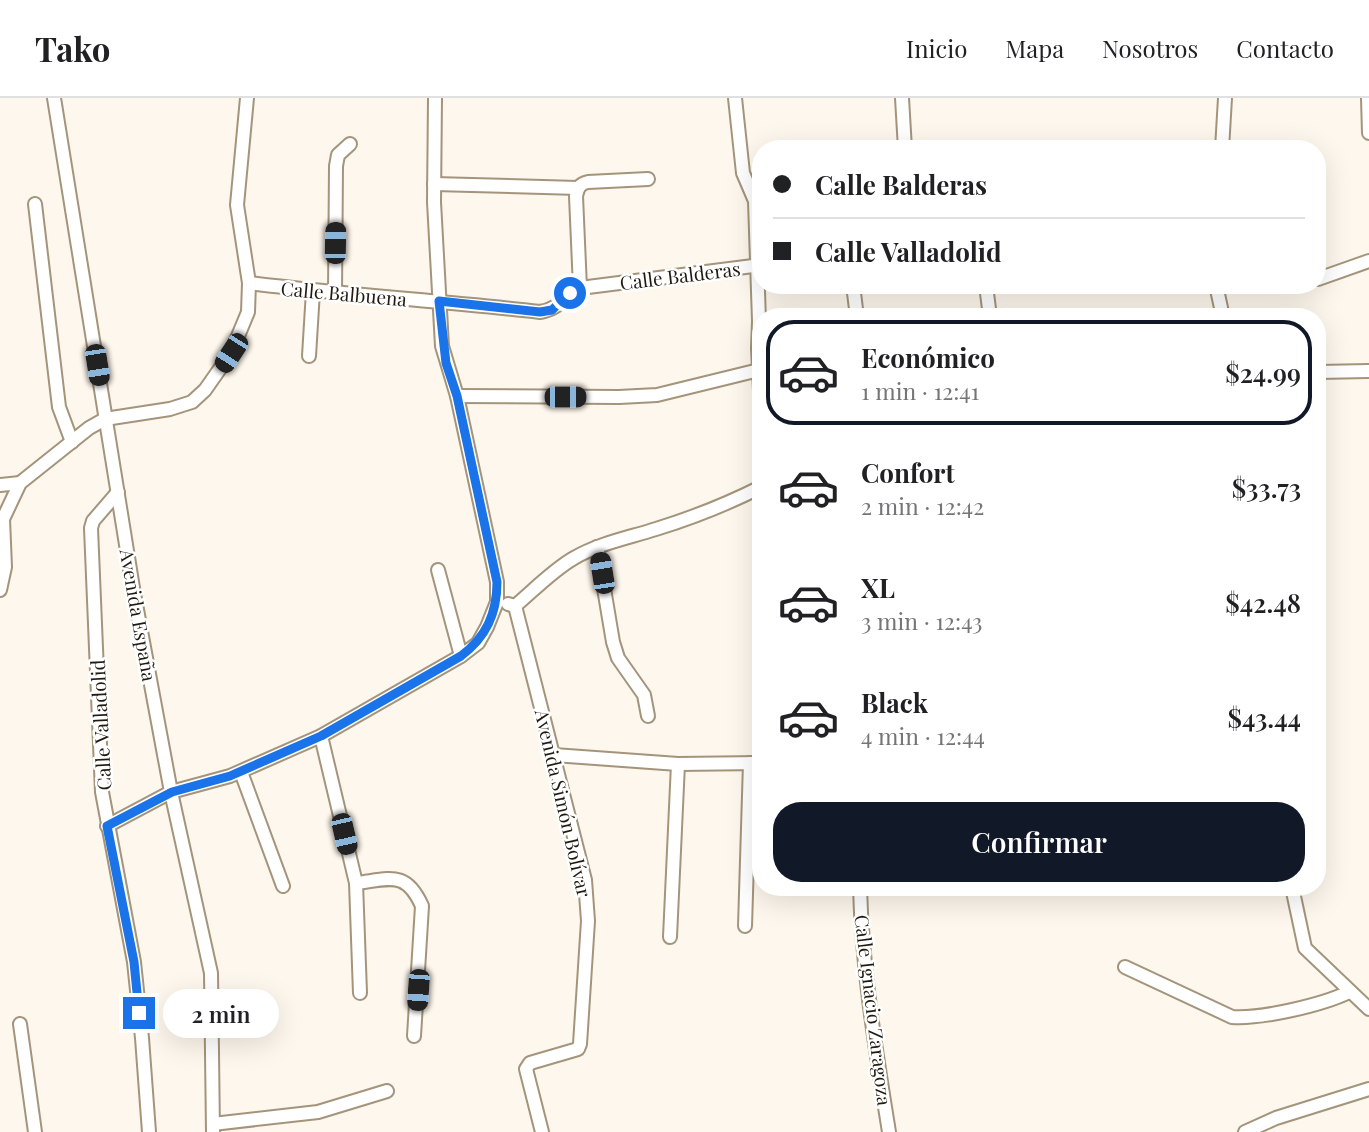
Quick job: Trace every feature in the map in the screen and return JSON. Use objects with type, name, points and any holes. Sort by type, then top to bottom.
[{"type":"street","name":"Avenida España","points":[[54,98],[133,588],[172,792],[211,973],[213,1128]]},
{"type":"street","points":[[0,590],[5,567],[2,520],[20,483],[89,428],[105,419],[170,409],[192,402],[205,390],[231,353],[248,312],[249,283],[237,205],[247,98]]},
{"type":"street","points":[[107,826],[172,792],[241,772],[321,736],[461,656],[478,643],[497,603],[495,564],[457,396],[442,346],[434,184],[435,98]]},
{"type":"street","points":[[736,98],[743,173],[752,194]]},
{"type":"street","points":[[902,98],[904,140]]},
{"type":"street","points":[[1223,140],[1225,98]]},
{"type":"street","points":[[1367,98],[1369,133]]},
{"type":"street","points":[[335,294],[336,166],[338,155],[350,144]]},
{"type":"street","points":[[439,301],[540,312],[552,310],[570,293],[580,288],[576,196],[578,188],[582,183],[588,182],[648,179]]},
{"type":"street","points":[[434,184],[578,188]]},
{"type":"street","points":[[34,204],[59,407],[72,442]]},
{"type":"street","points":[[1326,276],[1369,261]]},
{"type":"street","name":"Calle Balderas","points":[[580,288],[752,266]]},
{"type":"street","name":"Calle Balbuena","points":[[249,283],[335,294],[439,301]]},
{"type":"street","points":[[309,356],[313,291]]},
{"type":"street","points":[[1326,372],[1369,371]]},
{"type":"street","points":[[457,396],[657,395],[752,372]]},
{"type":"street","points":[[0,485],[20,483]]},
{"type":"street","name":"Calle Valladolid","points":[[118,492],[93,521],[91,528],[102,792],[134,962],[144,1051],[149,1132]]},
{"type":"street","points":[[497,603],[515,606],[572,559],[597,547],[699,514],[752,492]]},
{"type":"street","points":[[597,547],[613,642],[618,658],[644,695],[648,716]]},
{"type":"street","points":[[438,570],[461,656]]},
{"type":"street","name":"Avenida Simón Bolívar","points":[[515,606],[585,880],[588,913],[580,1044],[578,1049],[530,1063],[526,1069],[542,1132]]},
{"type":"street","points":[[321,736],[356,883],[360,993]]},
{"type":"street","points":[[554,755],[678,764],[752,763]]},
{"type":"street","points":[[670,937],[678,764]]},
{"type":"street","points":[[241,772],[283,887]]},
{"type":"street","points":[[745,926],[752,822]]},
{"type":"street","points":[[356,883],[402,880],[414,888],[422,906],[414,1036]]},
{"type":"street","name":"Calle Ignacio Zaragoza","points":[[860,896],[870,1017],[890,1132]]},
{"type":"street","points":[[1294,896],[1305,948],[1369,1009]]},
{"type":"street","points":[[1125,967],[1232,1017],[1244,1018],[1316,1004],[1349,992]]},
{"type":"street","points":[[20,1024],[35,1132]]},
{"type":"street","points":[[1245,1132],[1276,1118],[1369,1089]]},
{"type":"street","points":[[213,1128],[318,1112],[387,1091]]},
{"type":"route","points":[[139,1013],[134,962],[107,826],[172,792],[230,776],[321,736],[461,656],[478,643],[497,603],[495,564],[457,396],[442,346],[439,301],[540,312],[552,310],[570,293]]}]
